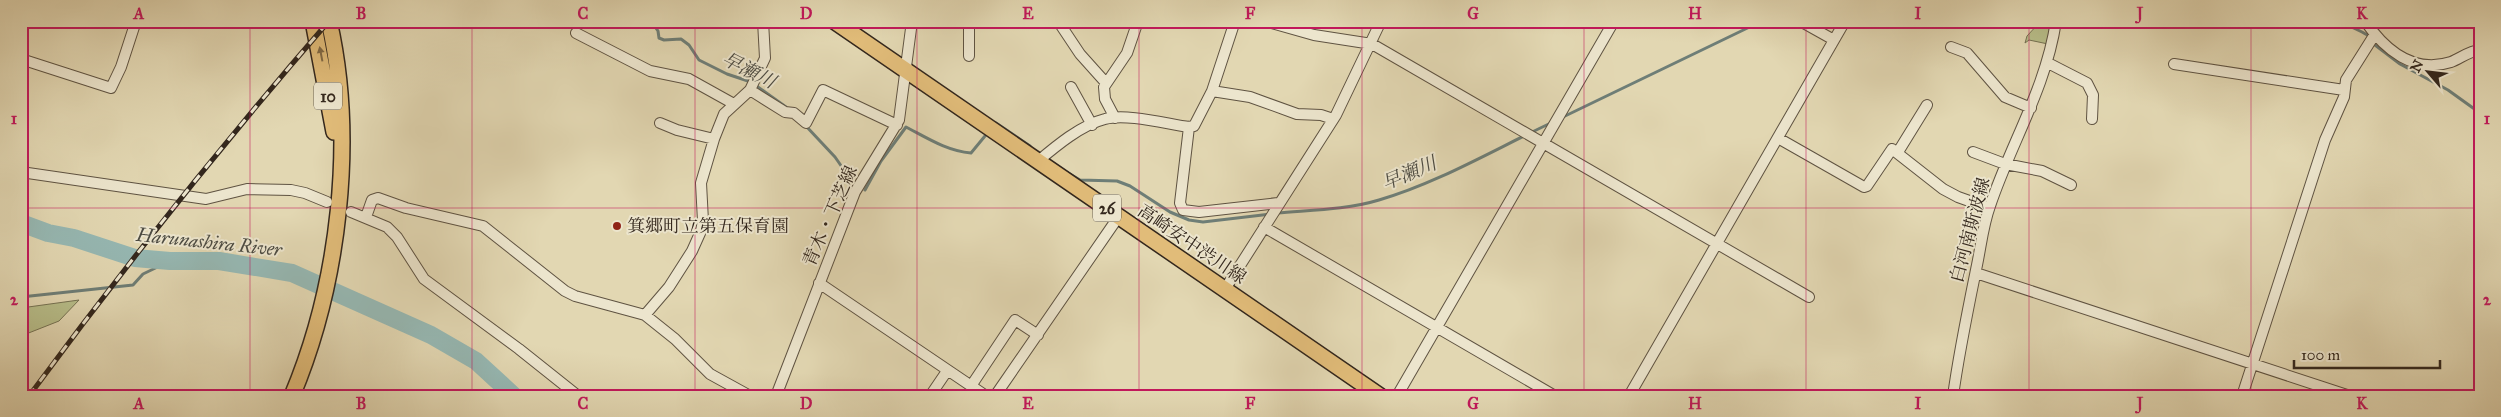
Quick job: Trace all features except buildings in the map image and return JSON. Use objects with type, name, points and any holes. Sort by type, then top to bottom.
[{"type":"main road","name":"10","points":[[313,21],[323,65],[340,171]]},
{"type":"main road","name":"10","points":[[292,396],[314,336],[336,236],[340,171],[341,96],[329,21]]},
{"type":"main road","name":"高崎安中渋川線","points":[[834,21],[1380,396]]},
{"type":"street","points":[[21,59],[111,88],[136,21]]},
{"type":"street","points":[[645,315],[669,287],[692,250],[701,231],[703,221],[701,183],[714,139],[724,114],[752,86],[765,58],[763,21]]},
{"type":"street","name":"青木・下芝線","points":[[776,396],[855,192],[897,125],[912,21]]},
{"type":"street","points":[[969,21],[969,56]]},
{"type":"street","points":[[1058,21],[1080,54],[1106,82]]},
{"type":"street","points":[[1115,118],[1105,98],[1104,87],[1127,53],[1138,21]]},
{"type":"street","points":[[1037,162],[1060,142],[1106,118],[1135,118],[1189,127],[1197,122],[1212,91],[1235,21]]},
{"type":"street","points":[[1265,21],[1314,35],[1372,44],[1809,297]]},
{"type":"street","points":[[1225,289],[1333,119],[1372,44],[1381,21]]},
{"type":"street","points":[[1397,396],[1541,141],[1551,129],[1614,21]]},
{"type":"street","points":[[1800,21],[1834,40]]},
{"type":"street","points":[[1629,396],[1845,21]]},
{"type":"street","name":"白河南斯波線","points":[[1953,396],[1963,326],[1989,208],[2005,164],[2032,108],[2048,63],[2056,21]]},
{"type":"street","points":[[2365,21],[2373,38]]},
{"type":"street","points":[[576,33],[650,71],[689,79],[734,104]]},
{"type":"street","points":[[2373,38],[2379,39],[2397,54],[2416,65],[2450,62],[2480,50]]},
{"type":"street","points":[[2242,396],[2325,140],[2344,97],[2346,80],[2373,38]]},
{"type":"street","points":[[1952,47],[1967,53],[2005,97],[2032,108]]},
{"type":"street","points":[[2048,63],[2087,83],[2093,95],[2092,119]]},
{"type":"street","points":[[2174,64],[2344,90]]},
{"type":"street","points":[[752,86],[806,123],[824,90],[897,125]]},
{"type":"street","points":[[1071,87],[1092,125]]},
{"type":"street","points":[[1212,91],[1250,97],[1297,114],[1320,115],[1333,119]]},
{"type":"street","points":[[1898,152],[1927,105]]},
{"type":"street","points":[[660,123],[677,130],[714,139]]},
{"type":"street","points":[[1189,127],[1180,203],[1183,210],[1199,212],[1277,205]]},
{"type":"street","points":[[1778,138],[1864,187],[1867,186],[1888,150],[1892,149],[1943,189],[1958,197],[1989,208]]},
{"type":"street","points":[[1973,152],[2005,164],[2042,172],[2071,185]]},
{"type":"street","points":[[21,172],[206,199],[246,190],[282,190],[305,193],[327,202]]},
{"type":"street","points":[[366,218],[372,200],[378,198],[406,208],[483,226],[575,296],[645,315],[675,339],[705,370],[750,396]]},
{"type":"street","points":[[351,212],[387,228],[397,237],[424,279],[519,349],[578,396]]},
{"type":"street","points":[[995,396],[1119,216]]},
{"type":"street","points":[[1265,225],[1555,396]]},
{"type":"street","points":[[1976,273],[2350,396]]},
{"type":"street","points":[[819,283],[986,396]]},
{"type":"street","points":[[971,386],[1015,320],[1038,335]]},
{"type":"street","points":[[930,396],[947,371]]},
{"type":"green space","points":[[2039,23],[2052,24],[2048,44],[2029,40],[2025,43],[2027,36]]},
{"type":"green space","points":[[79,300],[59,321],[21,336],[21,308]]},
{"type":"waterway","name":"早瀬川","points":[[651,21],[658,31],[659,38],[664,40],[681,39],[689,45],[699,60],[727,74],[751,82],[786,107]]},
{"type":"waterway","name":"早瀬川","points":[[1563,117],[1762,21]]},
{"type":"waterway","name":"早瀬川","points":[[2339,21],[2369,36],[2375,45],[2400,64],[2448,90],[2480,113]]},
{"type":"waterway","name":"早瀬川","points":[[1277,213],[1354,206],[1401,193],[1445,175],[1553,122]]},
{"type":"waterway","name":"早瀬川","points":[[993,123],[996,123],[1030,146]]},
{"type":"waterway","name":"早瀬川","points":[[805,125],[835,157],[851,180]]},
{"type":"waterway","name":"早瀬川","points":[[865,190],[881,161],[906,127],[929,140],[962,152],[971,153],[985,136]]},
{"type":"waterway","name":"早瀬川","points":[[1063,170],[1080,180],[1117,181],[1130,186],[1170,212],[1189,220],[1203,222],[1271,214]]},
{"type":"waterway","name":"Harunashira River","points":[[21,223],[48,233],[74,238],[135,258],[170,261],[219,261],[292,273],[431,335],[476,361],[514,396]]},
{"type":"waterway","points":[[21,297],[133,285],[143,274],[170,261]]},
{"type":"railway","points":[[29,396],[175,205],[329,21]]},
{"type":"place","name":"箕郷町立第五保育園","points":[[617,226]]}]
